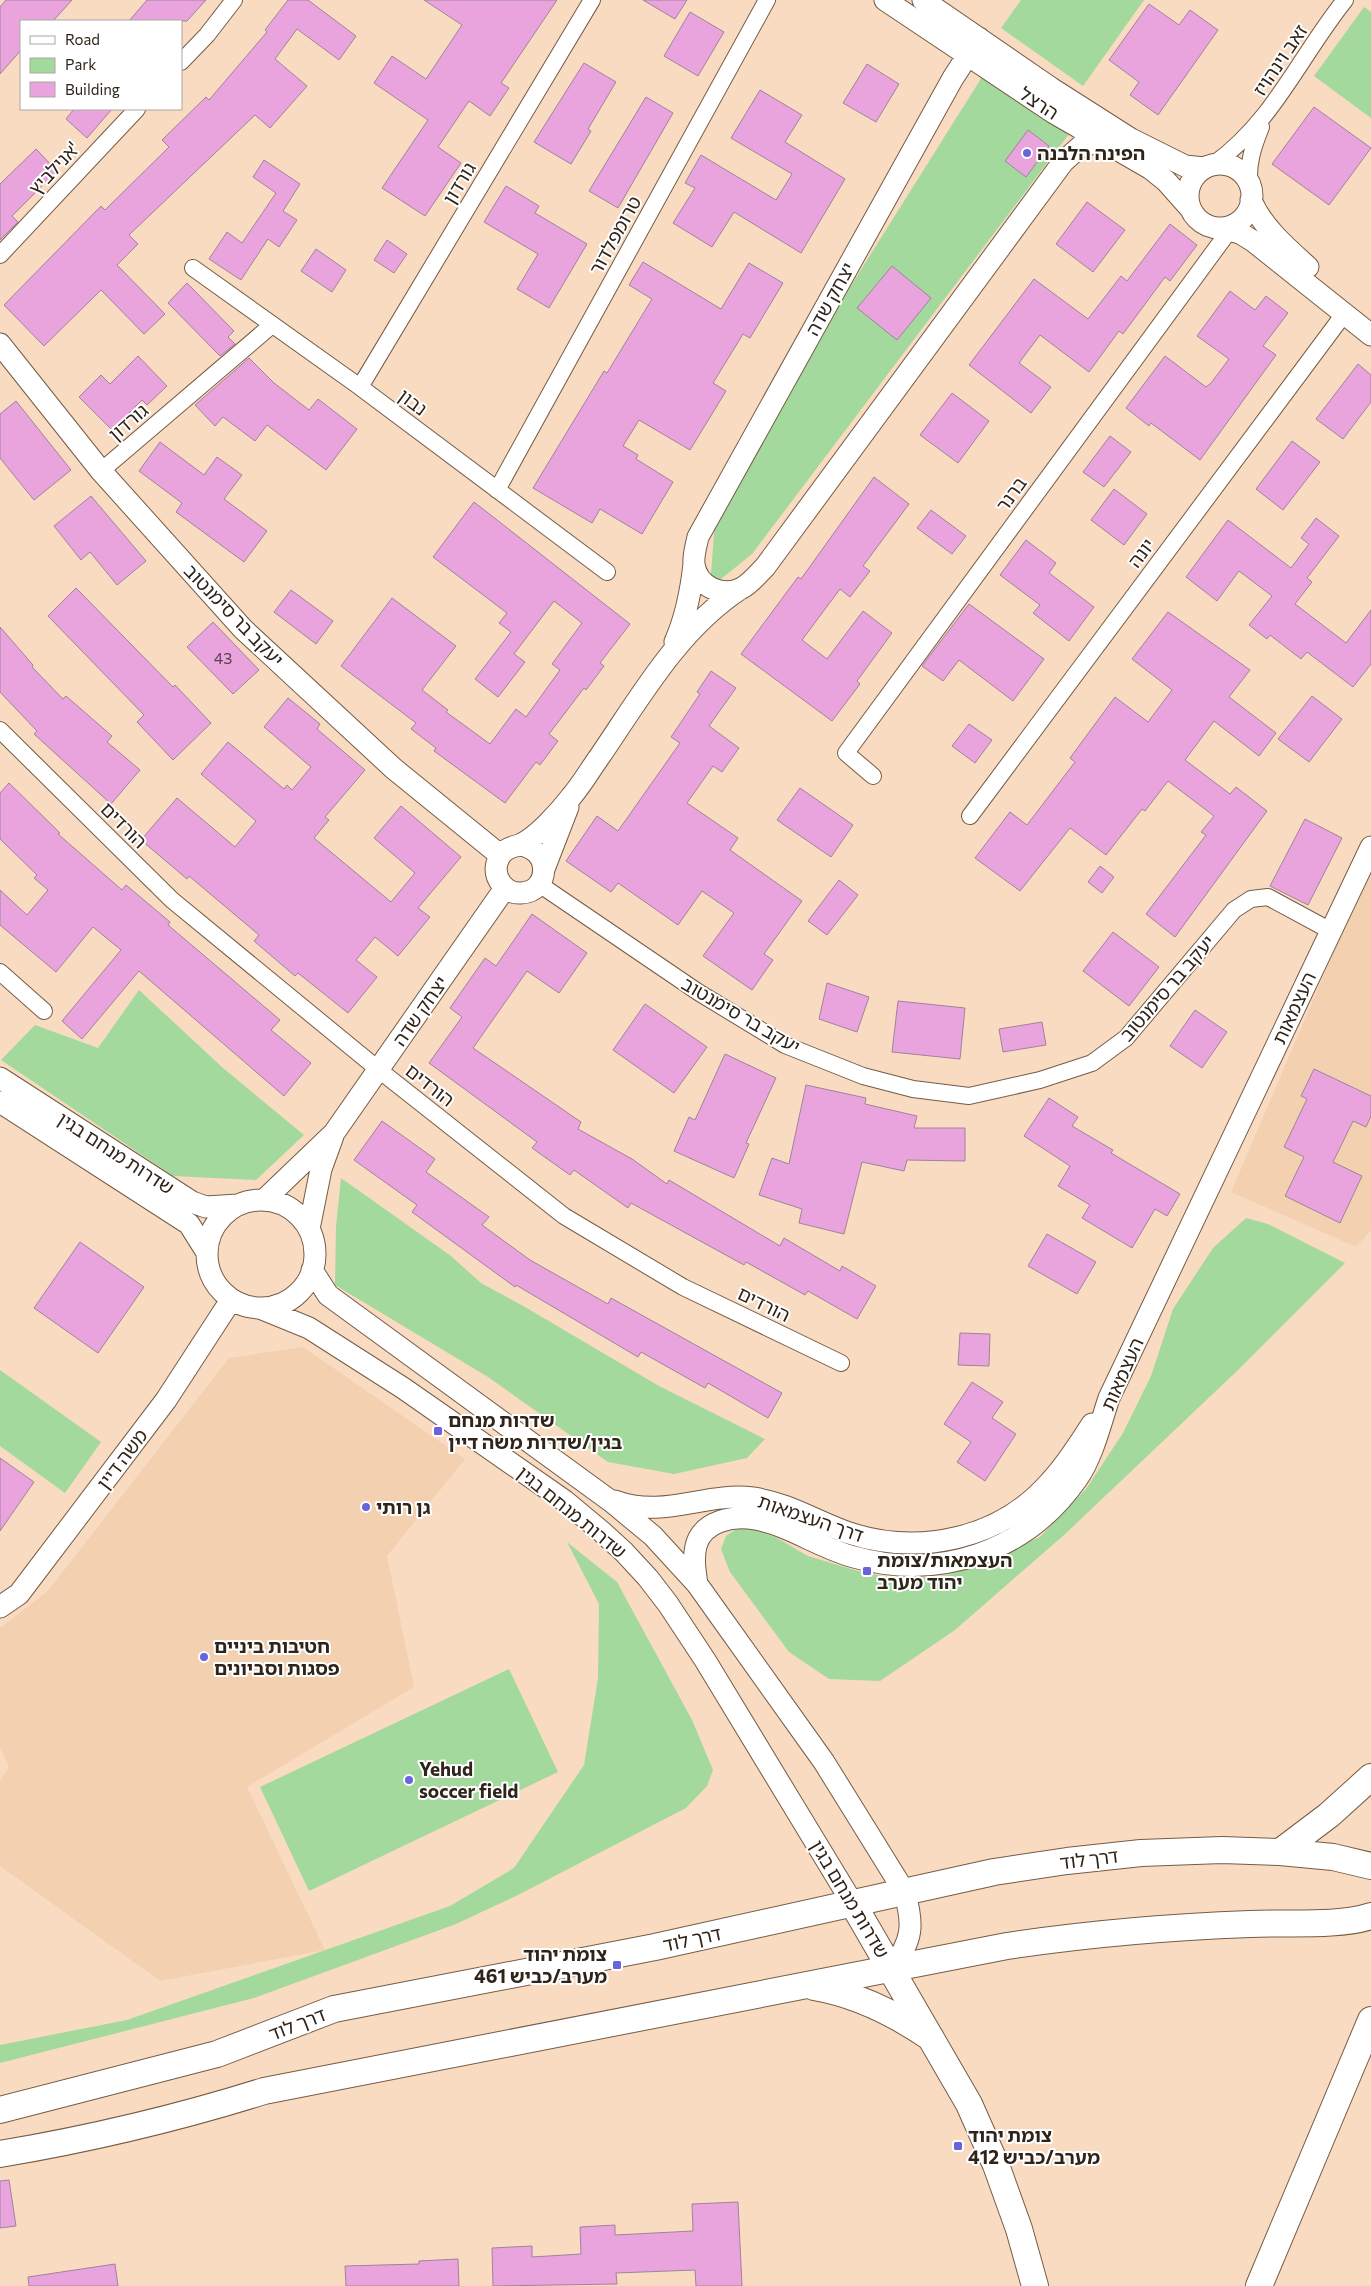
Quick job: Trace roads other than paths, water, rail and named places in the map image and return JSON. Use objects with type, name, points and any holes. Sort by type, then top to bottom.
[{"type":"main road","points":[[1280,1852],[1329,1815],[1371,1777]]},
{"type":"main road","name":"דרך לוד","points":[[0,2110],[217,2054],[334,2009],[655,1947],[994,1872],[1141,1853],[1222,1850],[1280,1852],[1333,1858],[1371,1866]]},
{"type":"main road","name":"שדרות מנחם בגין","points":[[853,1904],[892,1968]]},
{"type":"main road","points":[[0,2154],[69,2142],[223,2104],[264,2091],[1006,1946],[1055,1939],[1158,1929],[1339,1921],[1371,1916]]},
{"type":"main road","points":[[892,1968],[969,2104],[996,2165],[1019,2229],[1035,2286]]},
{"type":"main road","points":[[806,1985],[829,1990],[864,2002],[904,2021],[932,2039]]},
{"type":"main road","points":[[1258,2286],[1371,2020]]},
{"type":"street","points":[[182,61],[207,35],[234,0]]},
{"type":"street","name":"גורדון","points":[[360,386],[592,0]]},
{"type":"street","name":"טרומפלדור","points":[[497,490],[767,0]]},
{"type":"street","name":"הרצל","points":[[886,0],[1054,113],[1151,169],[1166,181],[1190,208]]},
{"type":"street","name":"הרצל","points":[[923,0],[1051,88],[1131,139],[1185,166],[1209,166]]},
{"type":"street","name":"זאב וינהויז","points":[[1209,166],[1235,149],[1267,114],[1344,1]]},
{"type":"street","name":"יצחק שדה","points":[[667,658],[681,628],[692,589],[698,538],[967,56],[979,38]]},
{"type":"street","name":"אנילביץ'","points":[[0,255],[137,110]]},
{"type":"street","name":"זאב וינהויז","points":[[1250,192],[1248,165],[1252,148],[1267,114]]},
{"type":"street","name":"יצחק שדה","points":[[519,845],[533,835],[572,796],[667,658],[700,620],[751,582],[765,567],[1063,162],[1082,144],[1104,142]]},
{"type":"street","points":[[1371,317],[1289,250],[1256,212],[1241,172],[1233,167],[1209,166],[1196,174],[1188,193],[1190,208],[1200,221],[1210,226],[1240,234],[1267,252],[1371,335]]},
{"type":"street","points":[[1225,229],[1240,221],[1247,214],[1250,192]]},
{"type":"street","name":"ברנר","points":[[873,776],[846,753],[1225,229]]},
{"type":"street","name":"נבון","points":[[192,268],[360,386],[607,572]]},
{"type":"street","name":"יונה","points":[[970,816],[1344,314]]},
{"type":"street","name":"גורדון","points":[[101,471],[272,325]]},
{"type":"street","name":"יעקב בר סימנטוב","points":[[0,344],[101,471],[243,628],[393,768],[500,854]]},
{"type":"street","points":[[694,564],[697,575],[705,584],[716,591],[728,592],[741,589]]},
{"type":"street","name":"הורדים","points":[[0,730],[172,900],[379,1070],[564,1216],[683,1287],[841,1363]]},
{"type":"street","name":"יצחק שדה","points":[[542,876],[572,796]]},
{"type":"street","points":[[519,845],[533,848],[539,854],[542,876],[527,892],[519,893],[505,888],[500,883],[496,869],[500,854],[512,846],[519,845]]},
{"type":"street","name":"העצמאות","points":[[697,1584],[694,1562],[699,1538],[706,1529],[721,1521],[735,1519],[762,1521],[828,1548],[883,1564],[908,1567],[934,1565],[964,1559],[993,1548],[1019,1536],[1040,1520],[1060,1500],[1078,1478],[1087,1461],[1109,1398],[1371,847]]},
{"type":"street","name":"יעקב בר סימנטוב","points":[[542,876],[698,992],[785,1045],[863,1076],[913,1089],[969,1096],[1040,1080],[1092,1063],[1126,1038],[1234,910],[1251,899],[1268,897],[1331,931]]},
{"type":"street","name":"יצחק שדה","points":[[264,1200],[334,1133],[505,888]]},
{"type":"street","points":[[0,972],[44,1011]]},
{"type":"street","name":"שדרות מנחם בגין","points":[[0,1078],[192,1202],[206,1207],[238,1205]]},
{"type":"street","name":"שדרות מנחם בגין","points":[[0,1102],[189,1224],[206,1251]]},
{"type":"street","name":"יצחק שדה","points":[[309,1229],[321,1169],[334,1133]]},
{"type":"street","points":[[264,1200],[280,1203],[290,1208],[303,1220],[309,1229],[314,1246],[312,1270],[300,1292],[285,1303],[260,1308],[248,1307],[231,1300],[223,1294],[212,1278],[206,1251],[217,1222],[223,1215],[246,1202],[264,1200]]},
{"type":"street","name":"שדרות מנחם בגין","points":[[312,1270],[333,1300],[604,1496],[653,1536],[697,1584],[824,1762],[904,1891],[910,1912],[911,1931],[904,1952],[892,1968]]},
{"type":"street","name":"משה דיין","points":[[0,1607],[19,1594],[166,1400],[231,1300]]},
{"type":"street","name":"שדרות מנחם בגין","points":[[260,1308],[309,1328],[420,1399],[565,1502],[601,1530],[624,1552],[648,1578],[668,1604],[705,1660],[853,1904]]},
{"type":"street","name":"דרך העצמאות","points":[[604,1496],[637,1508],[653,1509],[728,1498],[752,1498],[792,1508],[849,1533],[875,1540],[898,1544],[924,1544],[946,1541],[993,1525],[1032,1500],[1067,1463],[1109,1398]]},
{"type":"place","name":"הפינה הלבנה","points":[[1027,153]]},
{"type":"place","name":"שדרות מנחם בגין/שדרות משה דיין","points":[[438,1431]]},
{"type":"place","name":"גן רותי","points":[[366,1507]]},
{"type":"place","name":"העצמאות/צומת יהוד מערב","points":[[867,1571]]},
{"type":"place","name":"חטיבות ביניים פסגות וסביונים","points":[[204,1657]]},
{"type":"place","name":"Yehud soccer field","points":[[409,1780]]},
{"type":"place","name":"צומת יהוד מערב/כביש 461","points":[[617,1965]]},
{"type":"place","name":"צומת יהוד מערב/כביש 412","points":[[958,2146]]}]
